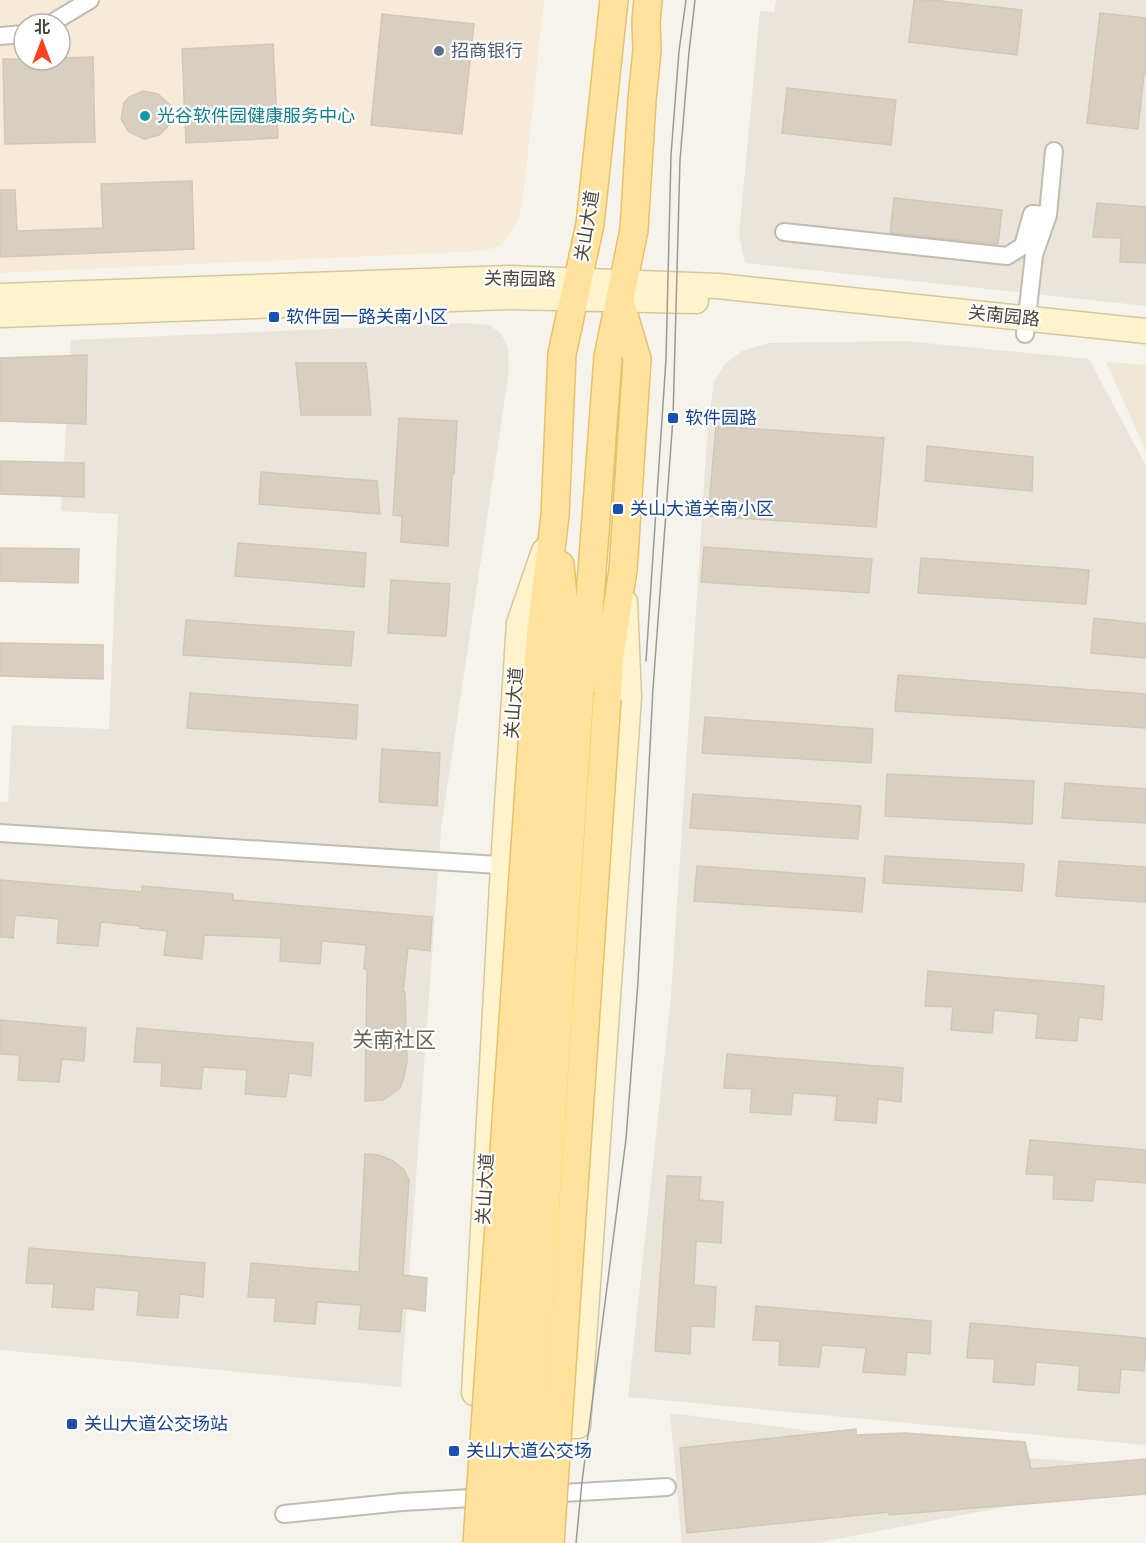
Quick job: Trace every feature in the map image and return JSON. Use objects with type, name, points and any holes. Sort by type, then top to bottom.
[{"type":"main road","name":"关山大道","points":[[473,1425],[503,866],[519,623],[555,516],[562,354],[590,224],[614,0]]},
{"type":"main road","points":[[503,1543],[559,690],[588,625],[608,357],[634,230],[647,50],[648,0]]},
{"type":"main road","name":"关南园路","points":[[0,296],[509,278],[576,289],[621,291],[717,302],[1026,326],[1146,331]]},
{"type":"main road","name":"关南园路","points":[[0,315],[509,297],[576,289]]},
{"type":"main road","points":[[550,1543],[610,655],[623,570],[637,359],[621,291]]},
{"type":"main road","name":"关南园路","points":[[1026,326],[1146,347]]},
{"type":"main road","points":[[477,1543],[566,628],[555,516]]},
{"type":"main road","points":[[473,1425],[578,1426],[629,697],[623,570]]},
{"type":"main road","points":[[523,1543],[559,690]]},
{"type":"street","points":[[70,12],[90,0]]},
{"type":"street","points":[[1026,326],[1034,255],[1048,215],[1054,151]]},
{"type":"street","points":[[784,232],[1007,256],[1023,246],[1032,214],[1048,215]]},
{"type":"street","points":[[0,833],[503,866],[616,870]]},
{"type":"street","points":[[468,1498],[473,1425]]},
{"type":"street","points":[[284,1514],[402,1502],[667,1487]]},
{"type":"shaded area","points":[[0,0],[544,0],[523,199],[518,221],[501,246],[482,251],[0,273]]},
{"type":"shaded area","points":[[776,0],[1146,0],[1146,306],[745,263],[739,235],[760,11],[774,12]]},
{"type":"shaded area","points":[[468,323],[490,325],[502,335],[508,348],[509,371],[441,829],[401,1387],[0,1350],[0,802],[8,802],[12,725],[109,729],[118,514],[61,511],[71,340]]},
{"type":"shaded area","points":[[905,341],[1089,359],[1146,466],[1146,1445],[628,1397],[671,996],[708,425],[714,382],[725,364],[742,351],[768,343]]},
{"type":"shaded area","points":[[1106,362],[1146,365],[1146,451],[1144,447]]},
{"type":"shaded area","points":[[670,1413],[1028,1458],[1146,1466],[1146,1480],[816,1543],[682,1543]]},
{"type":"building","points":[[914,0],[1022,10],[1017,55],[909,42]]},
{"type":"building","points":[[1100,13],[1146,18],[1146,74],[1144,74],[1138,129],[1087,123]]},
{"type":"building","points":[[382,14],[474,24],[462,134],[371,125]]},
{"type":"building","points":[[273,44],[278,138],[186,143],[182,49]]},
{"type":"building","points":[[93,57],[95,142],[5,144],[3,59],[12,59],[12,72],[72,72],[72,58]]},
{"type":"building","points":[[787,88],[896,100],[891,145],[782,133]]},
{"type":"building","name":"光谷软件园健康服务中心","points":[[143,91],[158,94],[180,114],[159,135],[144,139],[129,132],[121,119],[124,103],[129,97]]},
{"type":"building","points":[[192,181],[194,249],[0,257],[0,190],[15,190],[17,231],[103,228],[101,184]]},
{"type":"building","points":[[894,198],[1002,210],[998,244],[890,233]]},
{"type":"building","points":[[1097,203],[1146,207],[1146,263],[1120,262],[1121,238],[1093,237]]},
{"type":"building","points":[[87,355],[86,424],[0,421],[0,358]]},
{"type":"building","points":[[296,363],[366,363],[371,415],[301,415]]},
{"type":"building","points":[[399,418],[457,421],[448,546],[401,542],[402,516],[393,515]]},
{"type":"building","points":[[716,426],[884,438],[876,527],[708,516]]},
{"type":"building","points":[[927,446],[1033,457],[1032,491],[925,481]]},
{"type":"building","points":[[0,461],[84,463],[84,497],[0,494]]},
{"type":"building","points":[[261,472],[377,481],[380,514],[259,504]]},
{"type":"building","points":[[238,543],[366,553],[364,587],[235,576]]},
{"type":"building","points":[[704,547],[872,559],[869,593],[701,582]]},
{"type":"building","points":[[0,548],[79,549],[78,583],[0,581]]},
{"type":"building","points":[[921,558],[1089,570],[1086,604],[918,593]]},
{"type":"building","points":[[391,580],[450,584],[446,636],[388,633]]},
{"type":"building","points":[[1094,618],[1146,624],[1146,658],[1091,653]]},
{"type":"building","points":[[186,620],[354,632],[351,666],[183,655]]},
{"type":"building","points":[[0,643],[103,645],[103,679],[0,676]]},
{"type":"building","points":[[898,675],[1146,694],[1146,728],[895,711]]},
{"type":"building","points":[[190,693],[358,705],[356,739],[187,728]]},
{"type":"building","points":[[705,717],[873,729],[871,763],[702,753]]},
{"type":"building","points":[[382,749],[440,753],[437,806],[379,802]]},
{"type":"building","points":[[887,774],[1034,781],[1032,824],[885,816]]},
{"type":"building","points":[[1065,783],[1146,789],[1146,823],[1062,818]]},
{"type":"building","points":[[693,794],[861,806],[858,839],[690,828]]},
{"type":"building","points":[[885,856],[1024,864],[1022,891],[883,883]]},
{"type":"building","points":[[1059,861],[1146,867],[1146,902],[1056,896]]},
{"type":"building","points":[[697,866],[865,878],[862,912],[694,901]]},
{"type":"building","points":[[0,880],[142,892],[142,886],[233,894],[233,900],[432,917],[430,951],[408,948],[403,992],[405,992],[407,1062],[400,1088],[383,1100],[365,1101],[367,969],[364,969],[366,945],[322,941],[320,964],[280,961],[281,938],[204,935],[202,959],[164,955],[167,931],[101,922],[98,946],[57,943],[59,919],[15,915],[13,938],[0,937]]},
{"type":"building","points":[[928,971],[1104,986],[1102,1020],[1079,1017],[1077,1041],[1036,1038],[1038,1014],[994,1010],[992,1033],[951,1030],[953,1007],[925,1006]]},
{"type":"building","points":[[0,1020],[86,1028],[84,1061],[62,1059],[59,1082],[18,1080],[20,1055],[0,1054]]},
{"type":"building","points":[[137,1028],[313,1043],[311,1076],[289,1073],[286,1097],[245,1094],[247,1070],[203,1067],[201,1089],[161,1086],[162,1063],[134,1062]]},
{"type":"building","points":[[727,1054],[903,1068],[901,1102],[878,1099],[876,1123],[835,1120],[837,1096],[793,1093],[791,1115],[750,1112],[752,1089],[724,1088]]},
{"type":"building","points":[[1030,1140],[1146,1150],[1146,1183],[1095,1179],[1093,1201],[1053,1199],[1054,1175],[1026,1174]]},
{"type":"building","points":[[365,1154],[379,1155],[393,1161],[404,1170],[409,1180],[403,1275],[427,1278],[425,1311],[402,1308],[400,1332],[359,1329],[361,1305],[317,1302],[315,1324],[274,1321],[276,1298],[248,1297],[251,1263],[359,1272]]},
{"type":"building","points":[[667,1176],[701,1177],[699,1200],[723,1202],[721,1243],[696,1241],[694,1285],[716,1287],[714,1327],[691,1326],[690,1354],[655,1351]]},
{"type":"building","points":[[29,1248],[205,1263],[203,1297],[180,1294],[178,1318],[137,1315],[139,1291],[95,1287],[93,1310],[52,1307],[54,1284],[26,1283]]},
{"type":"building","points":[[756,1306],[931,1321],[930,1354],[907,1352],[905,1375],[863,1372],[866,1348],[822,1345],[819,1367],[779,1365],[780,1341],[753,1340]]},
{"type":"building","points":[[970,1323],[1146,1338],[1144,1371],[1121,1369],[1119,1393],[1078,1390],[1080,1366],[1036,1362],[1034,1385],[993,1382],[995,1359],[967,1358]]},
{"type":"building","points":[[856,1429],[856,1435],[905,1433],[1025,1442],[1031,1469],[1146,1459],[1146,1494],[889,1515],[889,1512],[687,1533],[680,1448]]},
{"type":"tram line","points":[[646,661],[666,359],[671,155],[679,51],[686,0]]},
{"type":"tram line","points":[[576,1543],[626,1139],[638,982],[653,688],[673,418],[680,160],[695,0]]},
{"type":"place","name":"招商银行","points":[[439,51]]},
{"type":"place","name":"光谷软件园健康服务中心","points":[[145,116]]},
{"type":"place","name":"软件园一路关南小区","points":[[274,317]]},
{"type":"place","name":"软件园路","points":[[673,418]]},
{"type":"place","name":"关山大道关南小区","points":[[618,509]]},
{"type":"place","name":"关山大道公交场站","points":[[72,1424]]},
{"type":"place","name":"关山大道公交场","points":[[454,1451]]},
{"type":"district","name":"关南社区","points":[[394,1040]]}]
